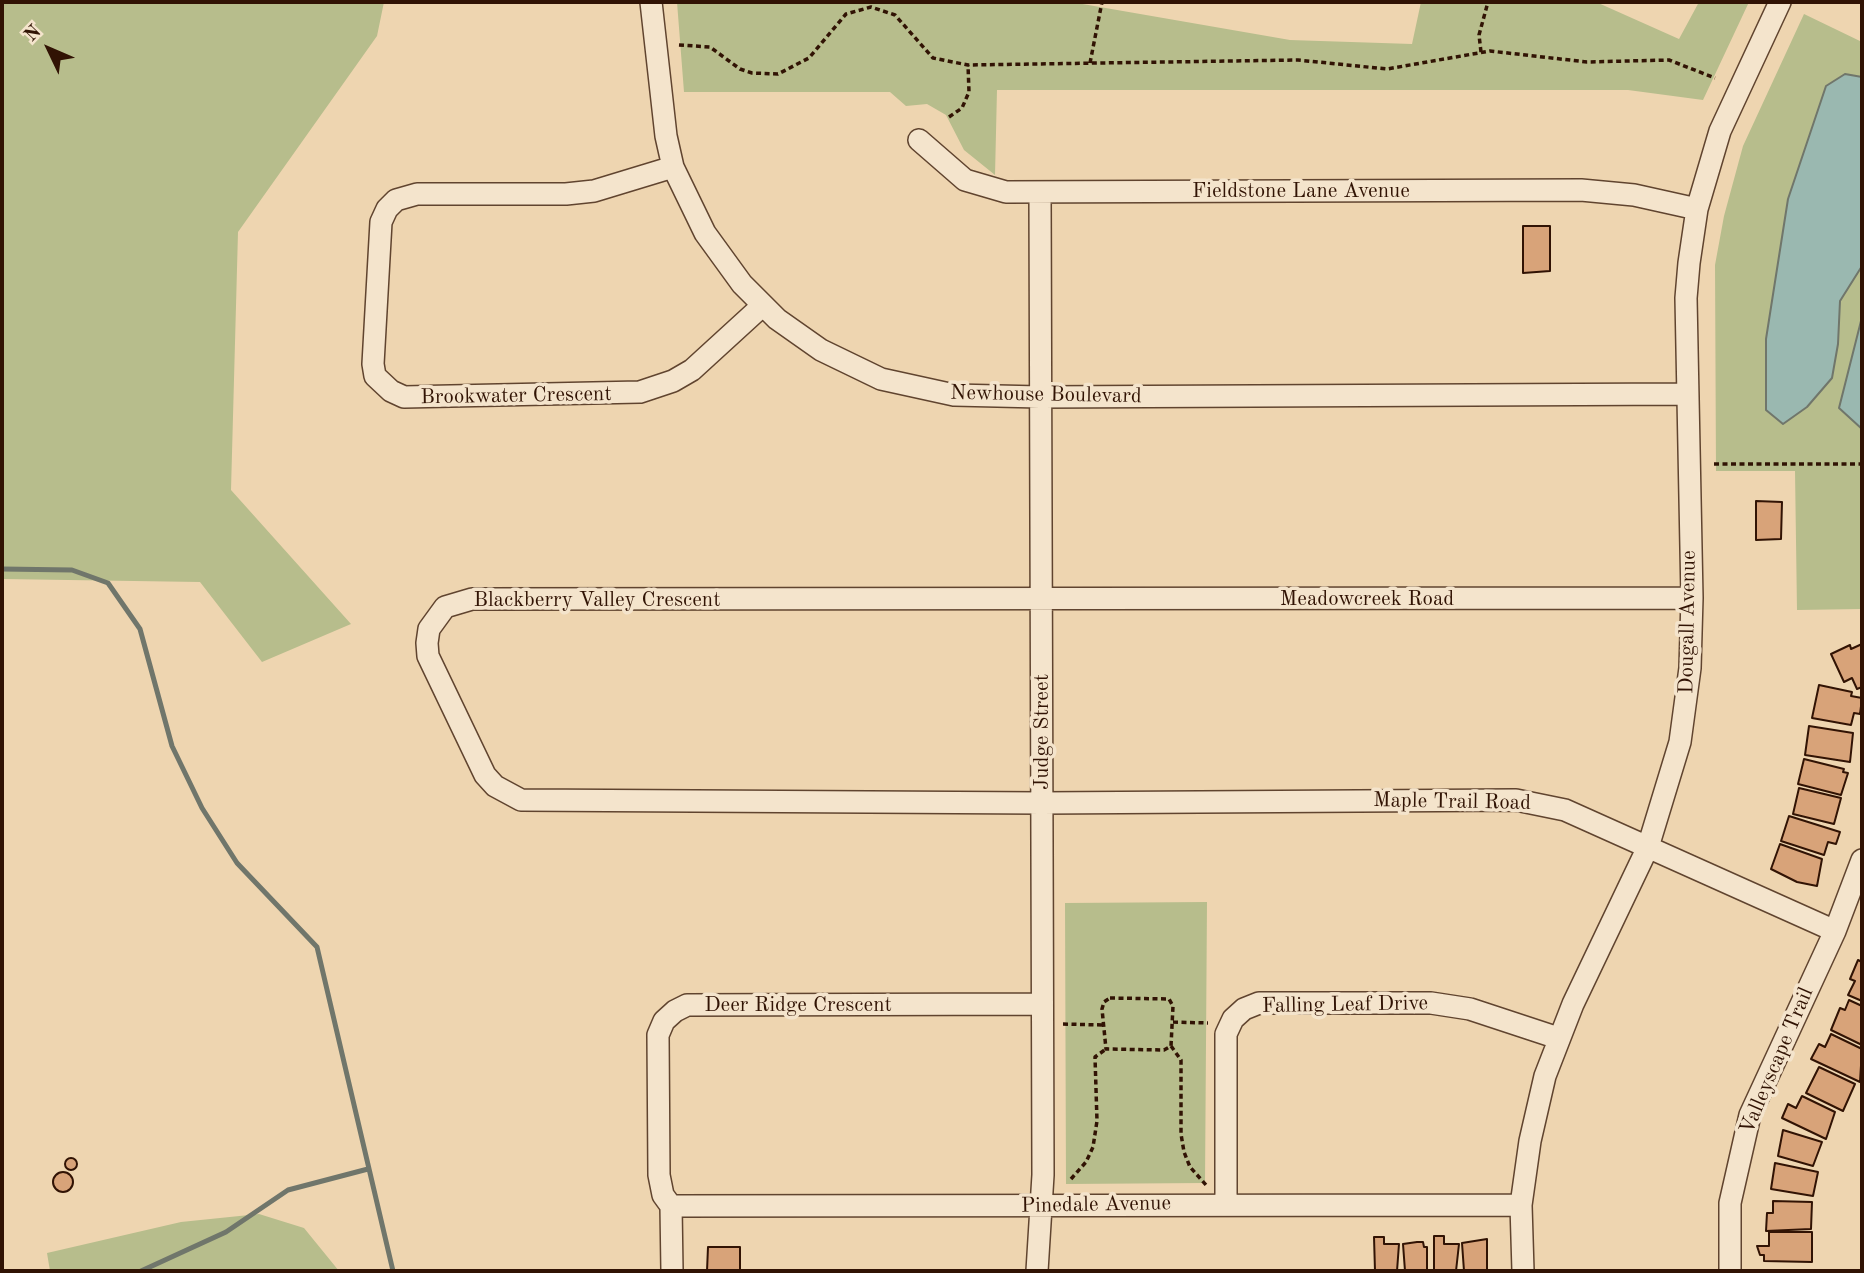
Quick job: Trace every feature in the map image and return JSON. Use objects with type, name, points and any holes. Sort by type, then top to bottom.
[{"type":"street","name":"Newhouse Boulevard","points":[[651,2],[661,107],[673,167],[705,233],[762,306],[821,349],[881,379],[954,395],[1040,397],[1687,394]]},
{"type":"street","name":"Dougall Avenue","points":[[1523,1271],[1521,1205],[1536,1107],[1558,1038],[1648,847],[1680,742],[1690,668],[1692,598],[1686,298],[1697,209],[1728,109],[1780,2]]},
{"type":"street","name":"Fieldstone Lane Avenue","points":[[919,140],[965,180],[1006,191],[1581,190],[1634,195],[1697,209]]},
{"type":"street","name":"Brookwater Crescent","points":[[673,167],[594,191],[566,194],[416,194],[396,200],[387,209],[382,222],[373,365],[375,376],[391,391],[404,397],[640,392],[674,381],[692,370],[762,306]]},
{"type":"street","name":"Judge Street","points":[[1037,1271],[1042,1205],[1040,192]]},
{"type":"street","name":"Blackberry Valley Crescent","points":[[1042,601],[472,598],[445,607],[429,629],[426,643],[428,656],[485,775],[495,786],[521,800],[1042,803]]},
{"type":"street","name":"Meadowcreek Road","points":[[1042,601],[1692,598]]},
{"type":"street","name":"Maple Trail Road","points":[[1042,803],[1516,800],[1564,810],[1835,931]]},
{"type":"street","name":"Valleyscape Trail","points":[[1730,1271],[1730,1203],[1750,1115],[1835,931],[1862,860]]},
{"type":"street","name":"Falling Leaf Drive","points":[[1226,1204],[1226,1034],[1233,1019],[1244,1009],[1259,1003],[1431,1003],[1470,1009],[1558,1038]]},
{"type":"street","name":"Deer Ridge Crescent","points":[[672,1271],[671,1206],[663,1195],[659,1175],[658,1035],[664,1021],[674,1011],[687,1005],[1042,1004]]},
{"type":"street","name":"Pinedale Avenue","points":[[671,1206],[1521,1205]]},
{"type":"path","points":[[1090,63],[1102,2]]},
{"type":"path","points":[[1480,52],[1479,35],[1488,2]]},
{"type":"path","points":[[678,44],[710,47],[740,69],[752,73],[778,74],[809,58],[846,14],[871,7],[895,15],[933,58],[968,65],[1119,65],[1298,60],[1387,69],[1480,52],[1587,62],[1669,60],[1715,78]]},
{"type":"path","points":[[949,117],[962,108],[969,92],[968,65]]},
{"type":"path","points":[[1714,464],[1862,464]]},
{"type":"path","points":[[1106,1049],[1102,1005],[1110,998],[1169,999],[1173,1006],[1171,1046],[1181,1060],[1181,1134],[1184,1152],[1190,1167],[1207,1186]]},
{"type":"path","points":[[1173,1022],[1208,1023]]},
{"type":"path","points":[[1063,1024],[1102,1025]]},
{"type":"path","points":[[1072,1179],[1086,1162],[1093,1147],[1097,1121],[1095,1057],[1106,1049],[1162,1050],[1171,1046]]},
{"type":"green space","points":[[4,2],[384,2],[377,36],[238,232],[231,490],[351,624],[262,662],[200,582],[2,579]]},
{"type":"green space","points":[[677,2],[1071,2],[1290,40],[1412,44],[1421,2],[1596,2],[1679,39],[1699,2],[1749,2],[1703,100],[1628,90],[997,90],[995,175],[964,150],[946,115],[927,104],[906,106],[890,92],[684,92]]},
{"type":"green space","points":[[1804,14],[1862,42],[1862,609],[1797,610],[1795,471],[1716,471],[1715,265],[1724,216],[1743,146]]},
{"type":"green space","points":[[1207,902],[1205,1183],[1066,1184],[1065,903]]},
{"type":"green space","points":[[259,1214],[304,1228],[339,1271],[50,1271],[47,1253],[181,1222]]},
{"type":"water","points":[[1845,74],[1862,77],[1862,266],[1840,301],[1838,344],[1832,378],[1807,407],[1783,424],[1766,410],[1766,339],[1788,199],[1826,86]]},
{"type":"water","points":[[1862,317],[1862,429],[1839,408]]},
{"type":"building","points":[[1523,226],[1550,226],[1550,271],[1523,273]]},
{"type":"building","points":[[1756,501],[1782,502],[1781,539],[1756,540]]},
{"type":"building","points":[[1862,644],[1862,687],[1857,689],[1852,678],[1844,682],[1831,654],[1850,645],[1851,649]]},
{"type":"building","points":[[1819,685],[1852,692],[1851,696],[1862,698],[1860,714],[1854,713],[1851,725],[1812,718]]},
{"type":"building","points":[[1809,726],[1853,733],[1850,762],[1805,755]]},
{"type":"building","points":[[1804,759],[1844,769],[1843,772],[1848,773],[1841,795],[1798,784]]},
{"type":"building","points":[[1799,788],[1841,798],[1834,824],[1793,814]]},
{"type":"building","points":[[1789,816],[1840,832],[1836,844],[1828,842],[1824,855],[1781,841]]},
{"type":"building","points":[[1780,844],[1822,859],[1817,886],[1797,882],[1771,869]]},
{"type":"building","points":[[1858,960],[1862,962],[1862,1001],[1848,995],[1855,981],[1850,979]]},
{"type":"building","points":[[1849,1000],[1862,1006],[1862,1045],[1831,1030],[1840,1008],[1845,1010]]},
{"type":"building","points":[[1831,1034],[1862,1049],[1860,1082],[1811,1059],[1819,1044],[1825,1047]]},
{"type":"building","points":[[1819,1067],[1855,1084],[1843,1111],[1806,1093]]},
{"type":"building","points":[[1802,1096],[1835,1112],[1826,1139],[1782,1118],[1788,1104],[1796,1108]]},
{"type":"building","points":[[1783,1130],[1822,1142],[1813,1166],[1778,1156]]},
{"type":"building","points":[[66,1159],[76,1159],[76,1169],[66,1169]]},
{"type":"building","points":[[1775,1163],[1818,1172],[1813,1196],[1771,1189]]},
{"type":"building","points":[[63,1172],[70,1175],[73,1182],[70,1189],[63,1192],[56,1189],[53,1182],[56,1175]]},
{"type":"building","points":[[1773,1201],[1812,1202],[1811,1229],[1766,1231],[1767,1213],[1773,1213]]},
{"type":"building","points":[[1769,1232],[1812,1232],[1812,1262],[1764,1261],[1764,1255],[1760,1255],[1757,1246],[1769,1246]]},
{"type":"building","points":[[1434,1236],[1444,1236],[1444,1244],[1459,1244],[1456,1271],[1434,1271]]},
{"type":"building","points":[[1374,1237],[1384,1237],[1384,1244],[1399,1244],[1397,1271],[1375,1271]]},
{"type":"building","points":[[1487,1239],[1487,1271],[1464,1271],[1462,1243]]},
{"type":"building","points":[[1423,1242],[1424,1247],[1427,1247],[1427,1271],[1405,1271],[1403,1244]]},
{"type":"building","points":[[708,1247],[740,1247],[740,1271],[707,1271]]},
{"type":"waterway","points":[[2,569],[72,570],[108,583],[140,629],[172,746],[202,808],[237,863],[317,947],[393,1271]]},
{"type":"waterway","points":[[141,1271],[226,1232],[288,1190],[368,1169]]}]
